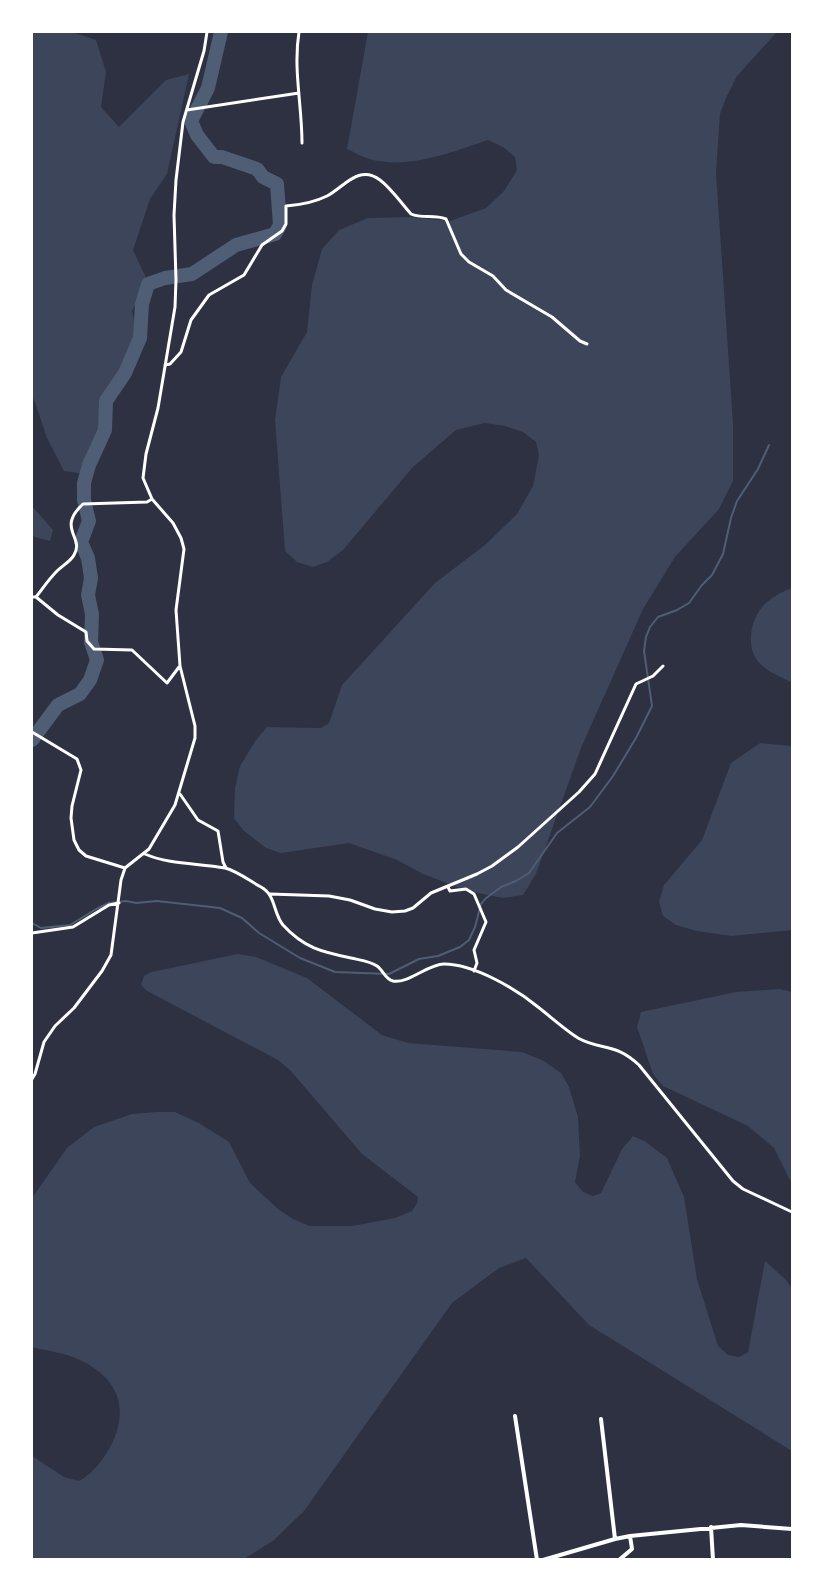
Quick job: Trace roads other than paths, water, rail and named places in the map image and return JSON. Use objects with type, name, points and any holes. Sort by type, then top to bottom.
[{"type":"street","points":[[32,1079],[44,1042],[55,1026],[74,1008],[111,955],[121,880],[125,868],[145,854],[175,805],[195,738],[195,726],[180,666],[176,610],[184,549],[173,523],[152,499],[142,478],[175,307],[174,215],[183,122],[204,51],[207,32]]},
{"type":"street","points":[[299,32],[296,74],[302,143]]},
{"type":"street","points":[[187,110],[299,93]]},
{"type":"street","points":[[165,365],[170,364],[181,352],[191,320],[209,295],[244,275],[262,245],[282,231],[286,224],[286,206],[324,198],[359,174],[368,174],[379,179],[411,214],[417,217],[446,219],[461,254],[469,262],[493,276],[506,290],[552,317],[580,341],[587,344]]},
{"type":"street","points":[[152,499],[147,502],[83,504],[74,512],[70,521],[77,547],[74,556],[58,569],[34,597],[86,632],[87,641],[94,649],[132,650],[167,683],[180,666]]},
{"type":"street","points":[[270,894],[329,896],[392,912],[405,911],[413,908],[431,893],[492,866],[518,847],[579,792],[595,774],[636,684],[653,676],[663,666]]},
{"type":"street","points":[[32,732],[77,759],[81,770],[71,818],[74,840],[79,850],[86,856],[125,868]]},
{"type":"street","points":[[180,794],[198,820],[218,831],[226,868]]},
{"type":"street","points":[[145,854],[157,859],[226,868],[264,888],[270,894],[282,923],[309,947],[377,966],[394,981],[445,964],[474,971],[522,995],[577,1037],[627,1054],[646,1073],[734,1181],[743,1189],[792,1212]]},
{"type":"street","points":[[448,887],[450,891],[466,889],[474,894],[486,922],[474,950],[477,963],[474,971]]},
{"type":"street","points":[[32,933],[73,927],[109,906],[119,903]]},
{"type":"street","points":[[515,1416],[537,1560]]},
{"type":"street","points":[[601,1419],[615,1539]]},
{"type":"street","points":[[543,1560],[630,1536],[741,1525],[792,1529]]},
{"type":"street","points":[[711,1527],[713,1560]]},
{"type":"street","points":[[619,1560],[632,1549],[630,1536]]},
{"type":"waterway","points":[[32,740],[58,705],[80,694],[90,680],[97,660],[91,642],[92,614],[88,595],[91,578],[88,558],[81,542],[89,521],[84,500],[84,483],[89,465],[105,430],[106,401],[125,373],[140,338],[142,304],[148,284],[165,278],[192,274],[236,245],[275,234],[280,225],[277,184],[263,177],[257,169],[222,157],[214,157],[197,135],[191,121],[208,88],[221,32]]},
{"type":"waterway","points":[[32,923],[41,928],[70,925],[109,903],[126,901],[136,903],[157,901],[220,908],[242,918],[259,933],[300,958],[335,972],[389,974],[419,959],[438,956],[460,947],[469,940],[481,904],[485,899],[501,887],[529,873],[557,833],[590,807],[613,776],[652,706],[644,651],[650,627],[658,617],[689,603],[712,575],[723,554],[737,501],[758,469],[769,445]]}]
